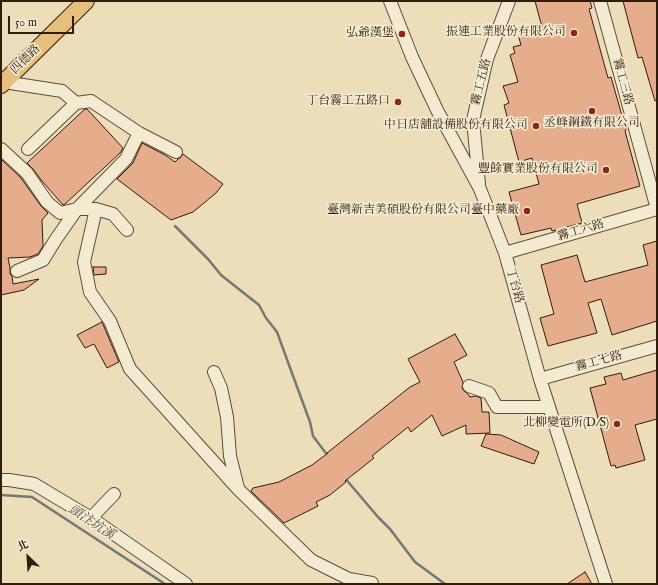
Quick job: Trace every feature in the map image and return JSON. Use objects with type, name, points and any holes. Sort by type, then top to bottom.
[{"type":"main road","name":"四德路","points":[[3,84],[86,1]]},
{"type":"street","name":"丁台路","points":[[390,1],[424,83],[480,189],[505,253],[540,379],[606,584]]},
{"type":"street","name":"霧工五路","points":[[480,189],[473,120],[487,59],[509,1]]},
{"type":"street","name":"霧工三路","points":[[600,1],[657,209]]},
{"type":"street","points":[[3,84],[62,91],[76,103]]},
{"type":"street","points":[[28,149],[76,103],[91,101],[139,133],[176,152]]},
{"type":"street","points":[[17,272],[44,260],[56,239],[77,209],[126,159],[139,133]]},
{"type":"street","points":[[1,149],[27,173],[47,202],[60,213],[77,209],[96,209],[113,214],[127,230]]},
{"type":"street","points":[[96,209],[84,262],[90,292],[110,321],[130,369],[238,489],[311,560],[349,579],[372,583]]},
{"type":"street","name":"霧工六路","points":[[505,253],[657,209]]},
{"type":"street","name":"霧工七路","points":[[540,379],[657,346]]},
{"type":"street","points":[[214,372],[221,388],[227,417],[230,456],[238,489]]},
{"type":"street","points":[[469,386],[489,393],[497,407],[549,407]]},
{"type":"street","points":[[1,480],[34,484],[91,518],[186,584]]},
{"type":"street","points":[[91,518],[114,494]]},
{"type":"building","points":[[535,1],[590,1],[592,8],[589,9],[608,78],[611,77],[640,186],[577,204],[582,223],[552,231],[551,228],[521,235],[509,192],[539,184],[532,158],[519,162],[504,105],[509,103],[503,86],[518,82],[510,55],[515,53],[513,47],[521,45],[519,38],[520,33],[542,27]]},
{"type":"building","points":[[623,1],[657,1],[657,100],[655,101],[642,57],[638,58]]},
{"type":"building","points":[[85,109],[87,109],[123,148],[120,153],[63,205],[27,163]]},
{"type":"building","points":[[142,143],[175,162],[183,154],[223,184],[216,193],[193,212],[171,220],[117,179],[133,163]]},
{"type":"building","points":[[1,159],[21,178],[41,206],[48,213],[42,220],[43,246],[38,254],[30,257],[8,258],[13,284],[39,279],[24,290],[1,295]]},
{"type":"building","points":[[657,241],[657,321],[612,335],[601,299],[588,303],[597,333],[548,346],[540,318],[554,314],[541,265],[577,255],[585,282],[648,265],[643,245]]},
{"type":"building","points":[[93,267],[106,267],[106,274],[94,275]]},
{"type":"building","points":[[102,322],[119,362],[107,368],[94,344],[85,348],[77,335]]},
{"type":"building","points":[[455,334],[467,355],[454,362],[463,382],[462,388],[470,397],[476,396],[481,398],[482,412],[489,412],[490,433],[466,434],[466,425],[442,436],[432,415],[411,432],[408,427],[372,456],[374,458],[345,481],[346,482],[330,495],[316,502],[318,506],[284,523],[251,491],[253,488],[279,482],[312,465],[328,453],[410,387],[420,382],[408,359]]},
{"type":"building","name":"北柳變電所(D/S)","points":[[657,370],[657,419],[635,425],[645,460],[616,468],[615,465],[611,466],[590,388],[606,384],[604,377],[621,373],[623,380]]},
{"type":"building","points":[[486,434],[501,435],[539,452],[534,464],[481,446]]},
{"type":"building","points":[[585,572],[592,584],[567,584]]},
{"type":"waterway","points":[[175,226],[208,259],[221,275],[259,305],[266,318],[277,332],[310,422],[313,436],[328,456]]},
{"type":"waterway","points":[[344,477],[390,529],[415,562],[445,584]]},
{"type":"waterway","name":"頭汴坑溪","points":[[1,495],[32,497],[165,584]]},
{"type":"place","name":"振連工業股份有限公司","points":[[574,33]]},
{"type":"place","name":"弘爺漢堡","points":[[402,34]]},
{"type":"place","name":"丁台霧工五路口","points":[[398,102]]},
{"type":"place","name":"丞峰鋼鐵有限公司","points":[[592,111]]},
{"type":"place","name":"中日店舖設備股份有限公司","points":[[536,126]]},
{"type":"place","name":"豐餘實業股份有限公司","points":[[606,170]]},
{"type":"place","name":"臺灣新吉美碩股份有限公司臺中藥廠","points":[[527,211]]},
{"type":"place","name":"北柳變電所(D/S)","points":[[617,424]]}]
